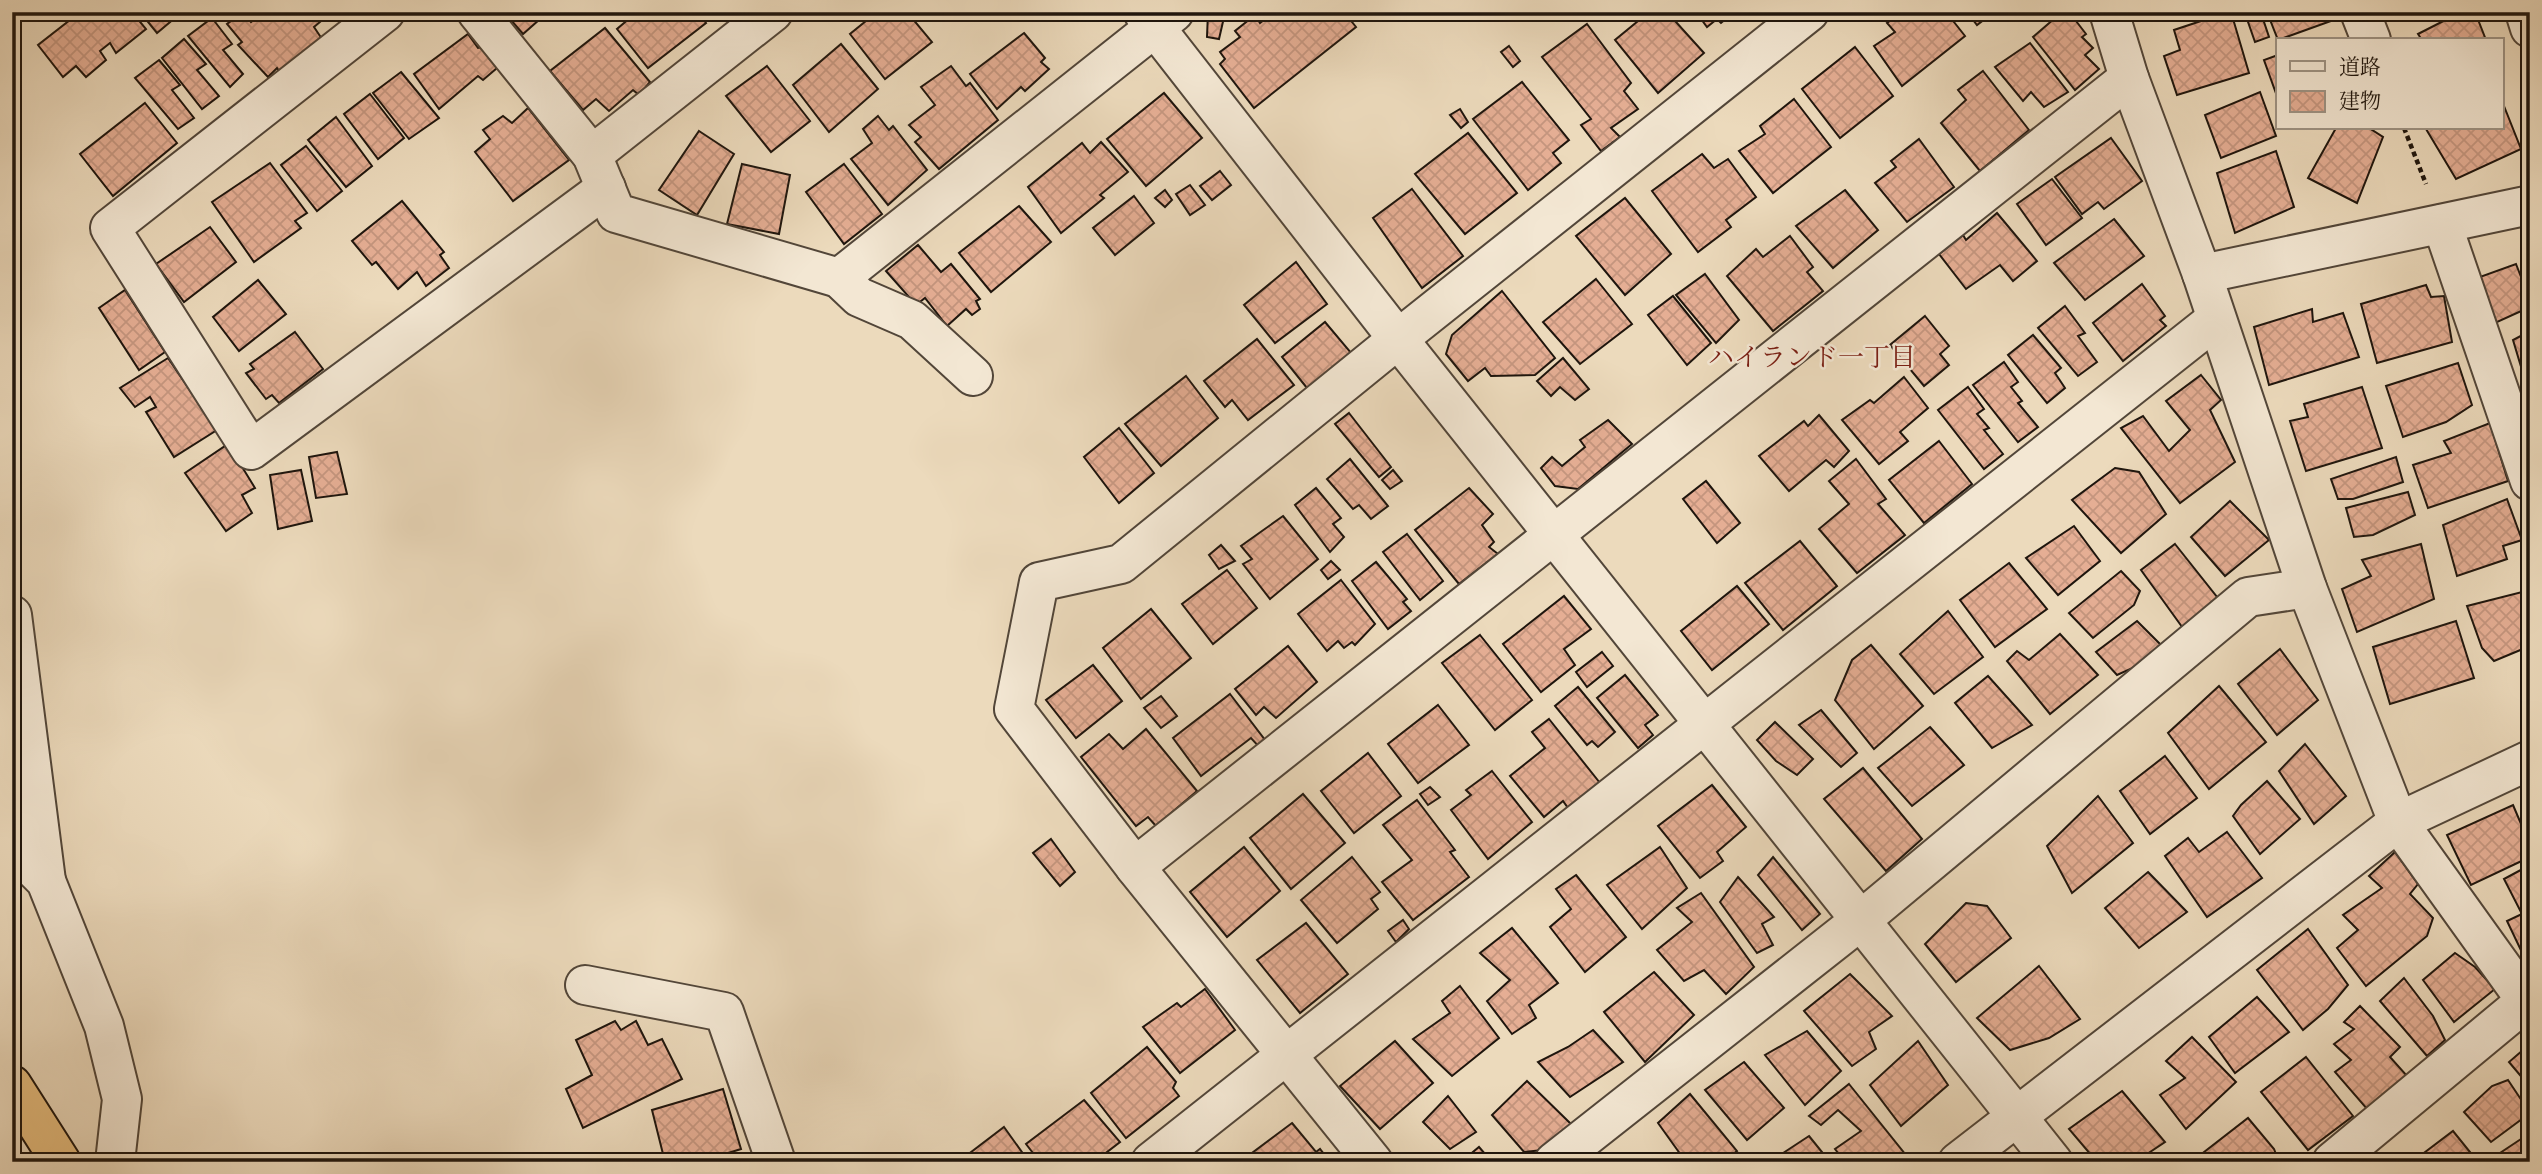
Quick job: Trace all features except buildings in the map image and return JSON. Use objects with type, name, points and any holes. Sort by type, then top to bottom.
[{"type":"highway","points":[[12,1085],[61,1162]]},
{"type":"street","points":[[385,12],[110,229],[251,450],[599,172],[773,12]]},
{"type":"street","points":[[477,12],[599,172],[617,213],[839,278],[859,297],[912,320],[973,376]]},
{"type":"street","points":[[1373,1162],[1135,867],[1014,709],[1039,582],[1121,564],[1398,339],[1809,12]]},
{"type":"street","points":[[2109,12],[2129,78],[2202,274],[2215,320],[2307,588],[2398,822],[2528,1004],[2332,1162]]},
{"type":"street","points":[[2360,12],[2370,38]]},
{"type":"street","points":[[2525,12],[2530,28]]},
{"type":"street","points":[[839,278],[1157,17],[1398,339],[2053,1162]]},
{"type":"street","points":[[1135,867],[2129,78]]},
{"type":"street","points":[[2202,274],[2530,205]]},
{"type":"street","points":[[2442,224],[2530,481]]},
{"type":"street","points":[[1151,1162],[2215,320]]},
{"type":"street","points":[[1554,1162],[1861,920],[2248,597],[2307,588]]},
{"type":"street","points":[[12,615],[46,881],[104,1026],[122,1098],[115,1162]]},
{"type":"street","points":[[1958,1162],[2398,822],[2530,760]]},
{"type":"street","points":[[12,847],[46,881]]},
{"type":"street","points":[[585,985],[724,1012],[776,1162]]},
{"type":"path","points":[[2405,130],[2442,224]]},
{"type":"district","name":"ハイランド一丁目","points":[[1812,359]]}]
